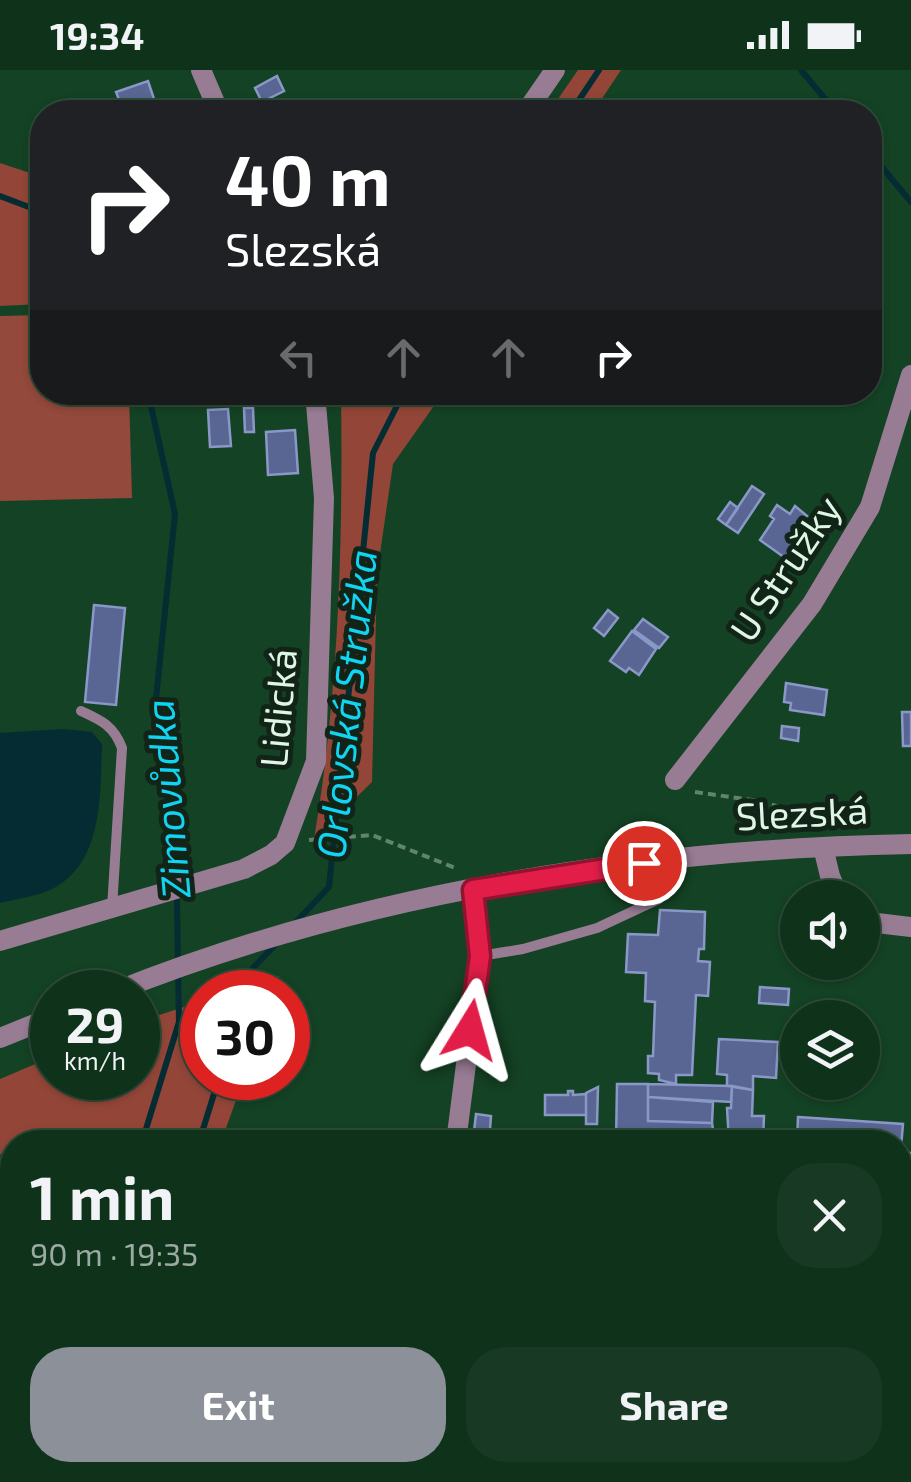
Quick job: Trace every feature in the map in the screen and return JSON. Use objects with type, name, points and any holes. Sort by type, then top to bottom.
[{"type":"street","points":[[201,70],[214,100]]},
{"type":"street","points":[[534,100],[554,70]]},
{"type":"street","name":"U Stružky","points":[[675,780],[812,604],[870,507],[911,375]]},
{"type":"street","name":"Lidická","points":[[0,940],[260,862],[285,842],[316,761],[324,498],[316,405]]},
{"type":"street","name":"Slezská","points":[[160,976],[334,921],[473,890],[674,858],[911,844]]},
{"type":"street","points":[[823,847],[832,880]]},
{"type":"street","points":[[458,1130],[480,956],[473,890]]},
{"type":"street","points":[[880,923],[911,926]]},
{"type":"street","points":[[0,1038],[30,1026]]},
{"type":"lane","points":[[81,710],[103,720],[122,748],[112,908]]},
{"type":"lane","points":[[480,956],[597,928],[659,898]]},
{"type":"path","points":[[675,780],[688,791],[758,801],[822,819]]},
{"type":"path","points":[[304,841],[372,835],[458,869]]},
{"type":"shaded area","points":[[578,70],[621,70],[601,100],[557,100]]},
{"type":"shaded area","points":[[0,163],[30,173],[30,305],[0,306]]},
{"type":"shaded area","points":[[30,315],[30,405],[129,405],[132,498],[0,501],[0,316]]},
{"type":"shaded area","points":[[341,405],[435,405],[393,464],[377,574],[372,782],[314,839],[329,728],[341,504]]},
{"type":"shaded area","points":[[180,1008],[180,1100],[236,1100],[225,1130],[0,1130],[0,1079],[30,1066],[30,1100],[160,1100],[160,1015]]},
{"type":"water","points":[[64,729],[92,732],[102,744],[99,804],[91,843],[70,876],[54,888],[0,903],[0,733]]},
{"type":"building","points":[[277,76],[284,91],[261,100],[255,88]]},
{"type":"building","points":[[148,81],[154,99],[119,100],[116,92]]},
{"type":"building","points":[[244,408],[253,408],[254,432],[245,432]]},
{"type":"building","points":[[228,409],[231,446],[210,447],[208,410]]},
{"type":"building","points":[[295,430],[298,473],[268,475],[266,432]]},
{"type":"building","points":[[752,486],[764,494],[738,533],[726,525]]},
{"type":"building","points":[[730,502],[738,508],[726,525],[718,519]]},
{"type":"building","points":[[777,505],[790,514],[795,506],[807,516],[802,522],[810,529],[788,560],[760,540],[774,519],[770,516]]},
{"type":"building","points":[[94,605],[125,608],[116,705],[85,702]]},
{"type":"building","points":[[608,610],[618,618],[604,636],[594,628]]},
{"type":"building","points":[[643,619],[668,637],[659,648],[634,630]]},
{"type":"building","points":[[632,631],[656,649],[639,675],[610,661]]},
{"type":"building","points":[[786,683],[827,690],[824,715],[790,710],[791,703],[784,702]]},
{"type":"building","points":[[902,712],[911,712],[911,746],[903,746]]},
{"type":"building","points":[[782,726],[799,728],[798,741],[781,738]]},
{"type":"building","points":[[660,910],[705,912],[704,949],[699,949],[698,961],[710,962],[708,996],[696,995],[692,1075],[676,1075],[676,1084],[659,1080],[659,1074],[648,1073],[648,1056],[653,1056],[655,1002],[645,1001],[646,973],[626,972],[628,934],[658,935]]},
{"type":"building","points":[[760,987],[789,989],[788,1000],[780,1000],[780,1004],[759,1003]]},
{"type":"building","points":[[719,1039],[778,1042],[776,1078],[753,1076],[753,1090],[727,1086],[727,1075],[717,1074]]},
{"type":"building","points":[[617,1084],[648,1084],[648,1121],[712,1123],[713,1130],[616,1130]]},
{"type":"building","points":[[648,1084],[732,1086],[731,1102],[648,1097]]},
{"type":"building","points":[[732,1086],[753,1090],[752,1116],[764,1116],[763,1130],[728,1130],[727,1108],[731,1108]]},
{"type":"building","points":[[598,1087],[597,1124],[586,1124],[586,1093]]},
{"type":"building","points":[[568,1091],[573,1091],[573,1095],[586,1094],[586,1115],[545,1115],[545,1095],[568,1095]]},
{"type":"building","points":[[648,1097],[713,1102],[712,1123],[648,1121]]},
{"type":"building","points":[[476,1114],[491,1116],[490,1130],[474,1130]]},
{"type":"building","points":[[798,1117],[903,1124],[902,1130],[797,1130]]},
{"type":"waterway","name":"Orlovská Stružka","points":[[579,100],[599,70]]},
{"type":"waterway","points":[[801,70],[826,100]]},
{"type":"waterway","points":[[882,167],[911,202]]},
{"type":"waterway","name":"Zimovůdka","points":[[0,196],[30,207]]},
{"type":"waterway","name":"Zimovůdka","points":[[146,1130],[179,1022],[176,844],[154,718],[175,514],[151,405]]},
{"type":"waterway","name":"Orlovská Stružka","points":[[295,923],[329,887],[373,453],[397,405]]},
{"type":"waterway","name":"Orlovská Stružka","points":[[252,970],[276,944]]},
{"type":"waterway","name":"Orlovská Stružka","points":[[203,1130],[212,1100]]},
{"type":"route","points":[[470,1030],[480,956],[473,890],[644,863]]}]
